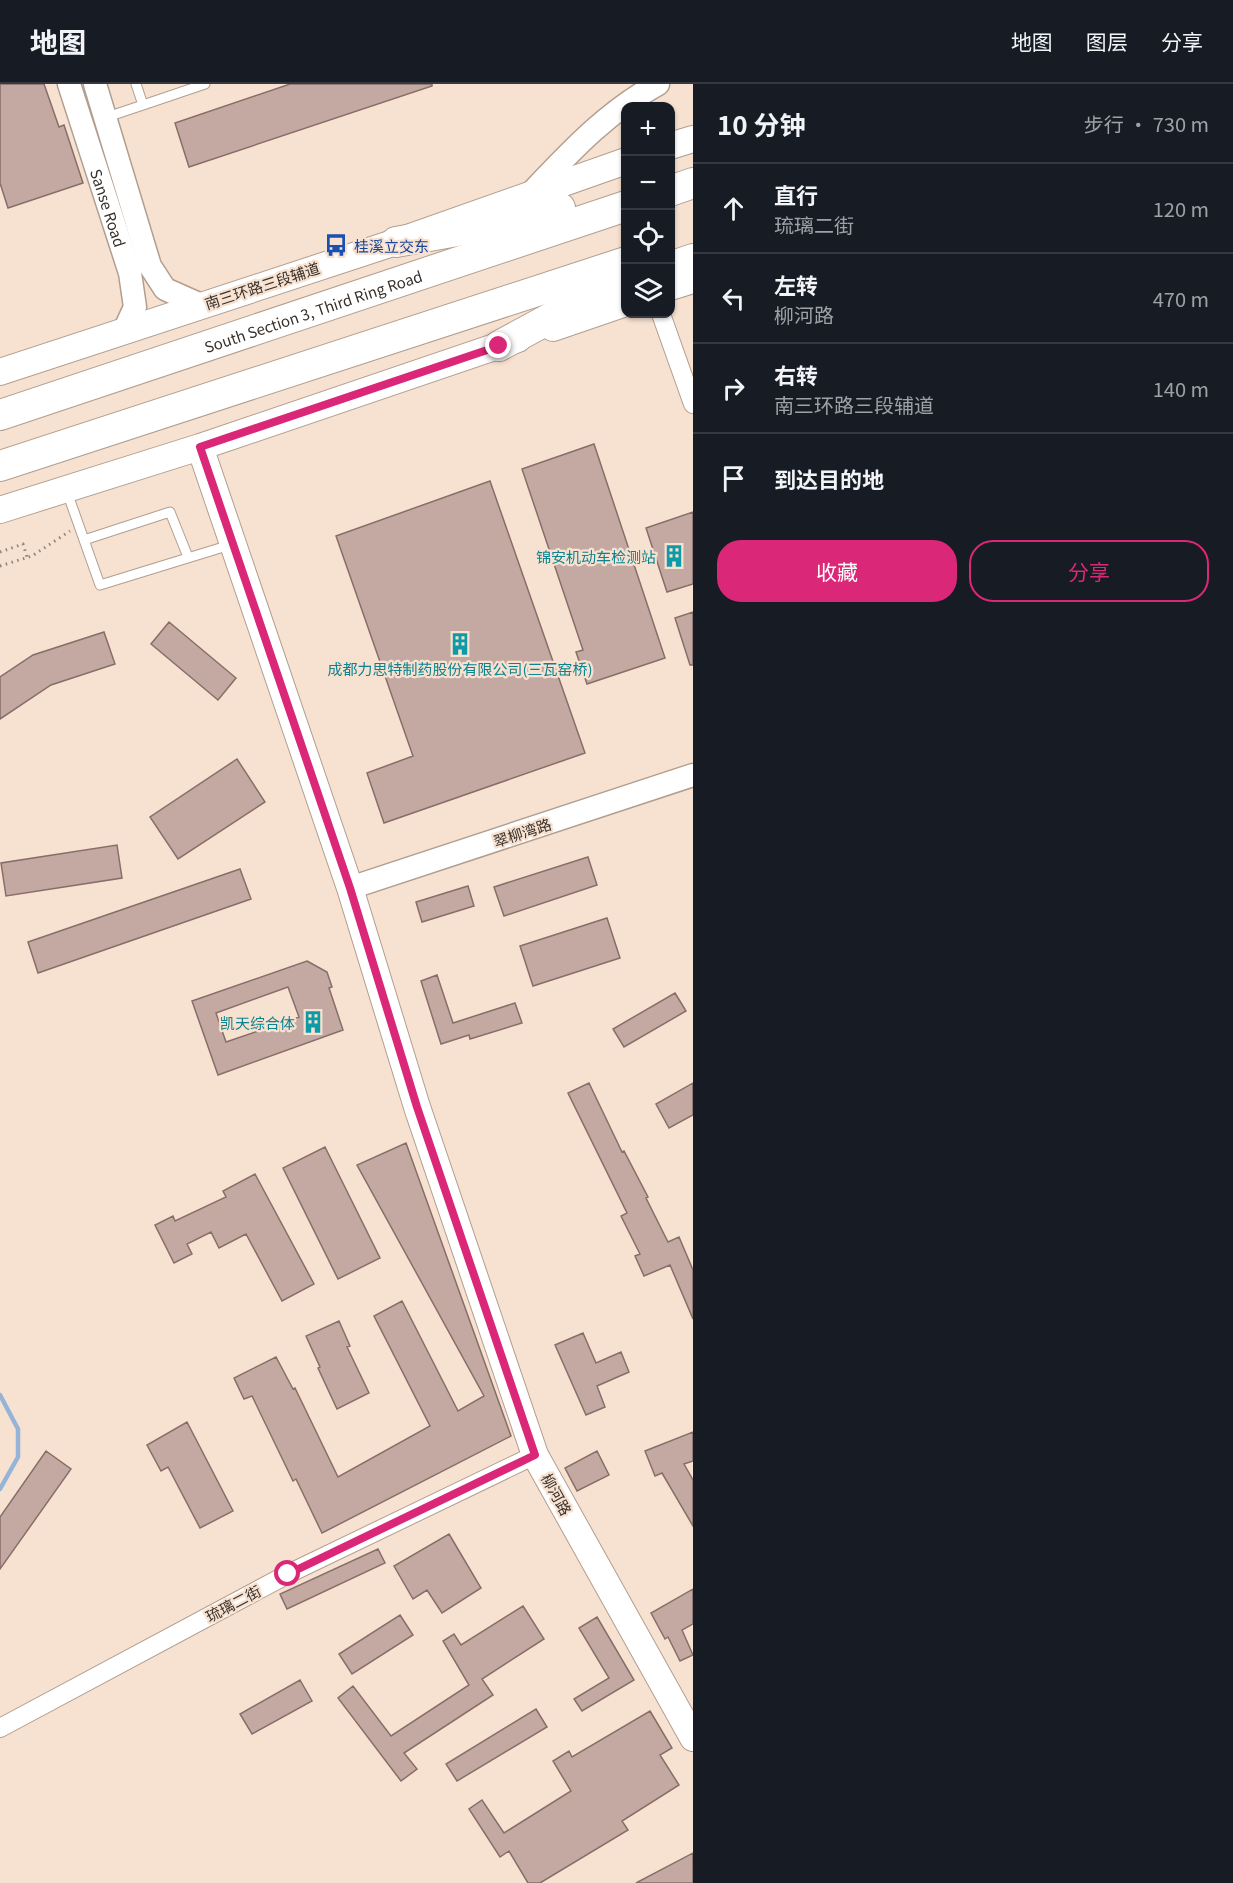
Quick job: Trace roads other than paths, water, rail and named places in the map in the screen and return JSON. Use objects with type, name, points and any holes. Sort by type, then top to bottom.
[{"type":"highway","points":[[675,170],[693,165]]},
{"type":"highway","points":[[675,189],[693,183]]},
{"type":"highway","points":[[396,242],[529,218],[621,189]]},
{"type":"highway","name":"South Section 3, Third Ring Road","points":[[0,415],[621,208]]},
{"type":"highway","points":[[675,245],[693,240]]},
{"type":"highway","points":[[675,265],[693,259]]},
{"type":"highway","points":[[0,466],[621,264]]},
{"type":"highway","points":[[499,346],[604,289],[621,284]]},
{"type":"main road","points":[[675,144],[693,139]]},
{"type":"main road","name":"南三环路三段辅道","points":[[0,372],[396,242],[532,192],[621,163]]},
{"type":"main road","points":[[675,285],[693,279]]},
{"type":"main road","points":[[0,510],[200,447],[621,305]]},
{"type":"main road","name":"柳河路","points":[[200,447],[350,888],[417,1107],[535,1455],[693,1738]]},
{"type":"street","name":"Sanse Road","points":[[69,84],[132,282],[135,307],[124,331]]},
{"type":"street","name":"Sanse Road","points":[[95,84],[150,266],[165,289],[201,305]]},
{"type":"street","points":[[532,192],[576,145],[609,116],[658,84]]},
{"type":"street","points":[[663,318],[693,404]]},
{"type":"street","name":"翠柳湾路","points":[[350,888],[693,775]]},
{"type":"street","name":"琉璃二街","points":[[0,1728],[288,1574],[535,1455]]},
{"type":"lane","points":[[136,84],[143,105]]},
{"type":"lane","points":[[106,118],[205,84]]},
{"type":"lane","points":[[66,490],[100,585],[232,545]]},
{"type":"lane","points":[[84,540],[170,512],[188,557]]},
{"type":"waterway","points":[[0,1395],[18,1429],[18,1457],[0,1489]]},
{"type":"place","name":"桂溪立交东","points":[[336,245]]},
{"type":"place","name":"锦安机动车检测站","points":[[674,556]]},
{"type":"place","name":"成都力思特制药股份有限公司(三瓦窑桥)","points":[[460,644]]},
{"type":"place","name":"凯天综合体","points":[[313,1022]]}]
